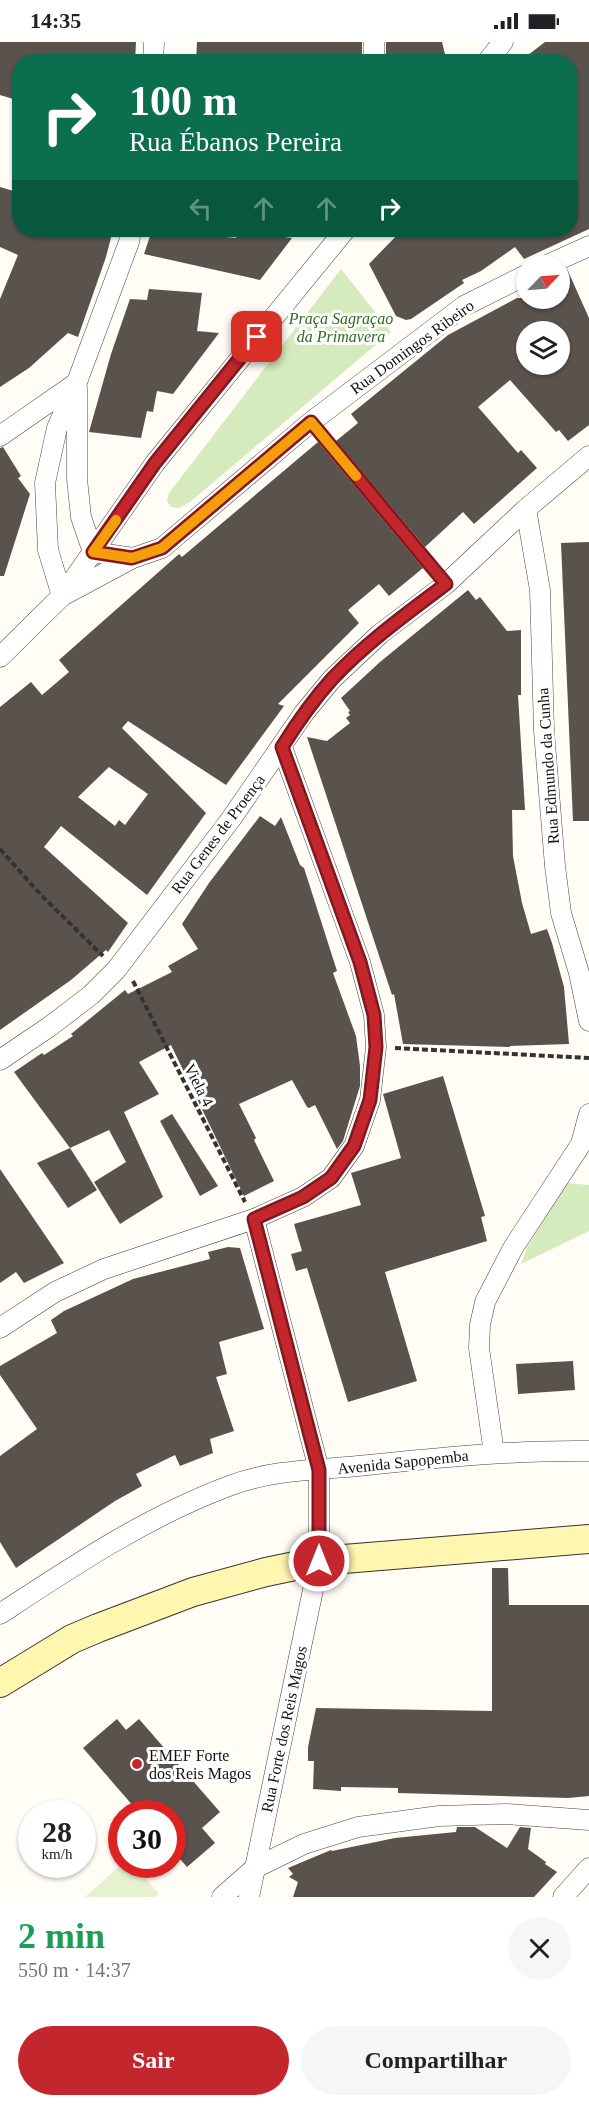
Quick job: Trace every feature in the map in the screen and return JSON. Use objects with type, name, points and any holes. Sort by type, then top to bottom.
[{"type":"main road","points":[[0,1683],[72,1639],[193,1592],[266,1572],[319,1561],[589,1539]]},
{"type":"street","points":[[493,54],[503,42]]},
{"type":"street","points":[[62,596],[48,550],[45,483],[57,428],[77,382],[130,237]]},
{"type":"street","points":[[0,657],[62,596],[155,463],[339,237]]},
{"type":"street","points":[[569,255],[589,246]]},
{"type":"street","name":"Rua Domingos Ribeiro","points":[[62,596],[132,558],[162,548],[311,422],[464,306],[516,280]]},
{"type":"street","points":[[0,436],[21,424],[77,382]]},
{"type":"street","points":[[77,382],[77,478],[81,517],[93,552]]},
{"type":"street","name":"Rua Genes de Proença","points":[[0,1060],[91,995],[116,970],[231,819],[304,713],[332,679],[380,634],[446,584],[526,509],[589,456]]},
{"type":"street","name":"Rua Edmundo da Cunha","points":[[526,509],[540,590],[544,731],[555,866],[561,912],[579,974],[589,1020]]},
{"type":"street","name":"Rua Domingos Ribeiro","points":[[93,552],[132,558]]},
{"type":"street","points":[[0,1328],[55,1292],[104,1269],[254,1219],[303,1197],[331,1178],[354,1146],[370,1100],[376,1047],[374,1015],[360,962],[282,747]]},
{"type":"street","points":[[494,1453],[479,1348],[480,1325],[485,1302],[513,1248],[581,1144],[589,1114]]},
{"type":"street","name":"Rua Forte dos Reis Magos","points":[[249,1897],[319,1561],[319,1470],[254,1219]]},
{"type":"street","name":"Avenida Sapopemba","points":[[0,1614],[98,1551],[164,1514],[231,1485],[280,1473],[494,1453],[589,1450]]},
{"type":"street","points":[[222,1897],[255,1868],[304,1844],[358,1827],[439,1816],[506,1814],[589,1821]]},
{"type":"street","points":[[563,1897],[589,1868]]},
{"type":"lane","points":[[311,422],[446,584]]},
{"type":"path","points":[[0,849],[41,895],[116,970]]},
{"type":"path","name":"Viela 4","points":[[116,970],[130,976],[254,1219]]},
{"type":"path","points":[[376,1047],[589,1058]]},
{"type":"green space","name":"Praça Sagraçao da Primavera","points":[[341,269],[391,332],[190,502],[179,508],[171,507],[167,501],[169,493]]},
{"type":"green space","points":[[567,1183],[589,1185],[589,1231],[521,1264],[528,1246]]},
{"type":"green space","points":[[108,1876],[145,1878],[159,1894],[155,1897],[85,1897]]},
{"type":"building","points":[[0,42],[136,42],[135,54],[12,54],[12,99],[0,95]]},
{"type":"building","points":[[197,42],[362,42],[362,54],[196,54]]},
{"type":"building","points":[[386,42],[442,42],[445,54],[386,54]]},
{"type":"building","points":[[545,42],[589,42],[589,229],[578,234],[578,54],[529,54]]},
{"type":"building","points":[[0,187],[12,191],[12,237],[111,237],[78,337],[68,333],[29,368],[0,387],[0,299],[18,255],[0,247]]},
{"type":"building","points":[[150,237],[292,238],[260,280],[144,254]]},
{"type":"building","points":[[395,237],[572,237],[533,255],[521,255],[515,247],[481,271],[462,280],[464,283],[411,319],[406,320],[396,316],[369,264]]},
{"type":"building","points":[[570,276],[589,318],[589,425],[568,441],[559,430],[556,432],[510,380],[478,407],[518,453],[521,450],[537,468],[474,524],[463,512],[425,547],[336,441],[358,423],[351,414],[448,335],[516,299],[516,309],[570,309]]},
{"type":"building","points":[[149,289],[202,293],[197,331],[219,333],[173,394],[157,391],[153,412],[147,411],[141,438],[89,432],[111,354],[130,299],[147,300]]},
{"type":"building","points":[[318,442],[423,568],[389,596],[379,584],[348,610],[359,623],[278,704],[284,706],[226,785],[128,721],[122,728],[206,813],[147,895],[61,826],[44,847],[128,923],[108,952],[106,950],[71,980],[0,1030],[0,707],[31,682],[42,695],[69,672],[59,660],[179,554],[182,557]],"holes":[[[109,767],[148,794],[125,825],[119,820],[115,826],[78,797]]]},
{"type":"building","points":[[3,447],[21,476],[18,478],[30,494],[4,576],[0,576],[0,448]]},
{"type":"building","points":[[589,542],[589,821],[573,821],[561,543]]},
{"type":"building","points":[[468,590],[476,600],[480,597],[507,631],[521,630],[521,695],[518,695],[525,810],[512,810],[513,856],[531,934],[547,929],[552,943],[564,987],[569,1044],[510,1047],[403,1044],[394,994],[392,995],[307,737],[327,741],[350,723],[346,718],[350,715],[348,712],[350,711],[341,698],[380,662]]},
{"type":"building","points":[[260,816],[275,826],[281,817],[300,865],[304,868],[337,971],[333,973],[356,1036],[360,1086],[343,1141],[337,1149],[315,1105],[307,1107],[292,1080],[239,1104],[274,1181],[244,1196],[171,1045],[139,1062],[159,1094],[124,1112],[163,1197],[120,1224],[94,1182],[126,1162],[109,1130],[70,1148],[14,1072],[73,1036],[71,1034],[125,990],[128,994],[172,972],[168,966],[198,949],[182,924],[209,883]]},
{"type":"building","points":[[443,1076],[485,1216],[481,1217],[487,1241],[385,1272],[417,1381],[348,1402],[307,1268],[296,1271],[291,1254],[302,1251],[294,1224],[361,1205],[351,1173],[401,1158],[383,1094]]},
{"type":"building","points":[[172,1114],[218,1186],[200,1196],[160,1121]]},
{"type":"building","points":[[70,1148],[97,1190],[68,1208],[37,1163]]},
{"type":"building","points":[[0,1169],[64,1263],[24,1283],[16,1272],[0,1283]]},
{"type":"building","points":[[228,1247],[240,1248],[264,1329],[219,1342],[227,1374],[216,1377],[234,1431],[210,1439],[213,1453],[180,1466],[175,1455],[136,1474],[142,1486],[115,1501],[16,1568],[0,1542],[0,1456],[37,1429],[0,1375],[0,1366],[57,1333],[51,1320],[64,1311],[133,1279],[210,1259],[208,1252]]},
{"type":"building","points":[[573,1361],[575,1390],[518,1394],[516,1364]]},
{"type":"building","points":[[492,1568],[508,1568],[509,1605],[589,1605],[589,1796],[568,1798],[398,1793],[398,1788],[341,1787],[341,1791],[313,1789],[314,1761],[308,1761],[308,1747],[316,1708],[492,1711]]},
{"type":"building","points":[[117,1719],[126,1730],[139,1719],[220,1812],[202,1828],[215,1843],[187,1867],[186,1800],[128,1800],[83,1748]]},
{"type":"building","points":[[457,1827],[475,1827],[507,1848],[520,1827],[531,1828],[528,1849],[557,1872],[534,1897],[293,1897],[298,1882],[289,1877],[293,1874],[288,1868],[331,1850],[395,1838],[456,1832]]},
{"type":"slow traffic","points":[[116,520],[93,552],[132,558],[162,548],[311,422],[356,476]]},
{"type":"place","name":"EMEF Forte dos Reis Magos","points":[[137,1764]]},
{"type":"route","points":[[257,337],[155,463],[93,552],[132,558],[162,548],[311,422],[446,584],[380,634],[332,679],[304,713],[282,747],[360,962],[374,1015],[376,1047],[370,1100],[354,1146],[331,1178],[303,1197],[254,1219],[319,1470],[319,1561]]}]
